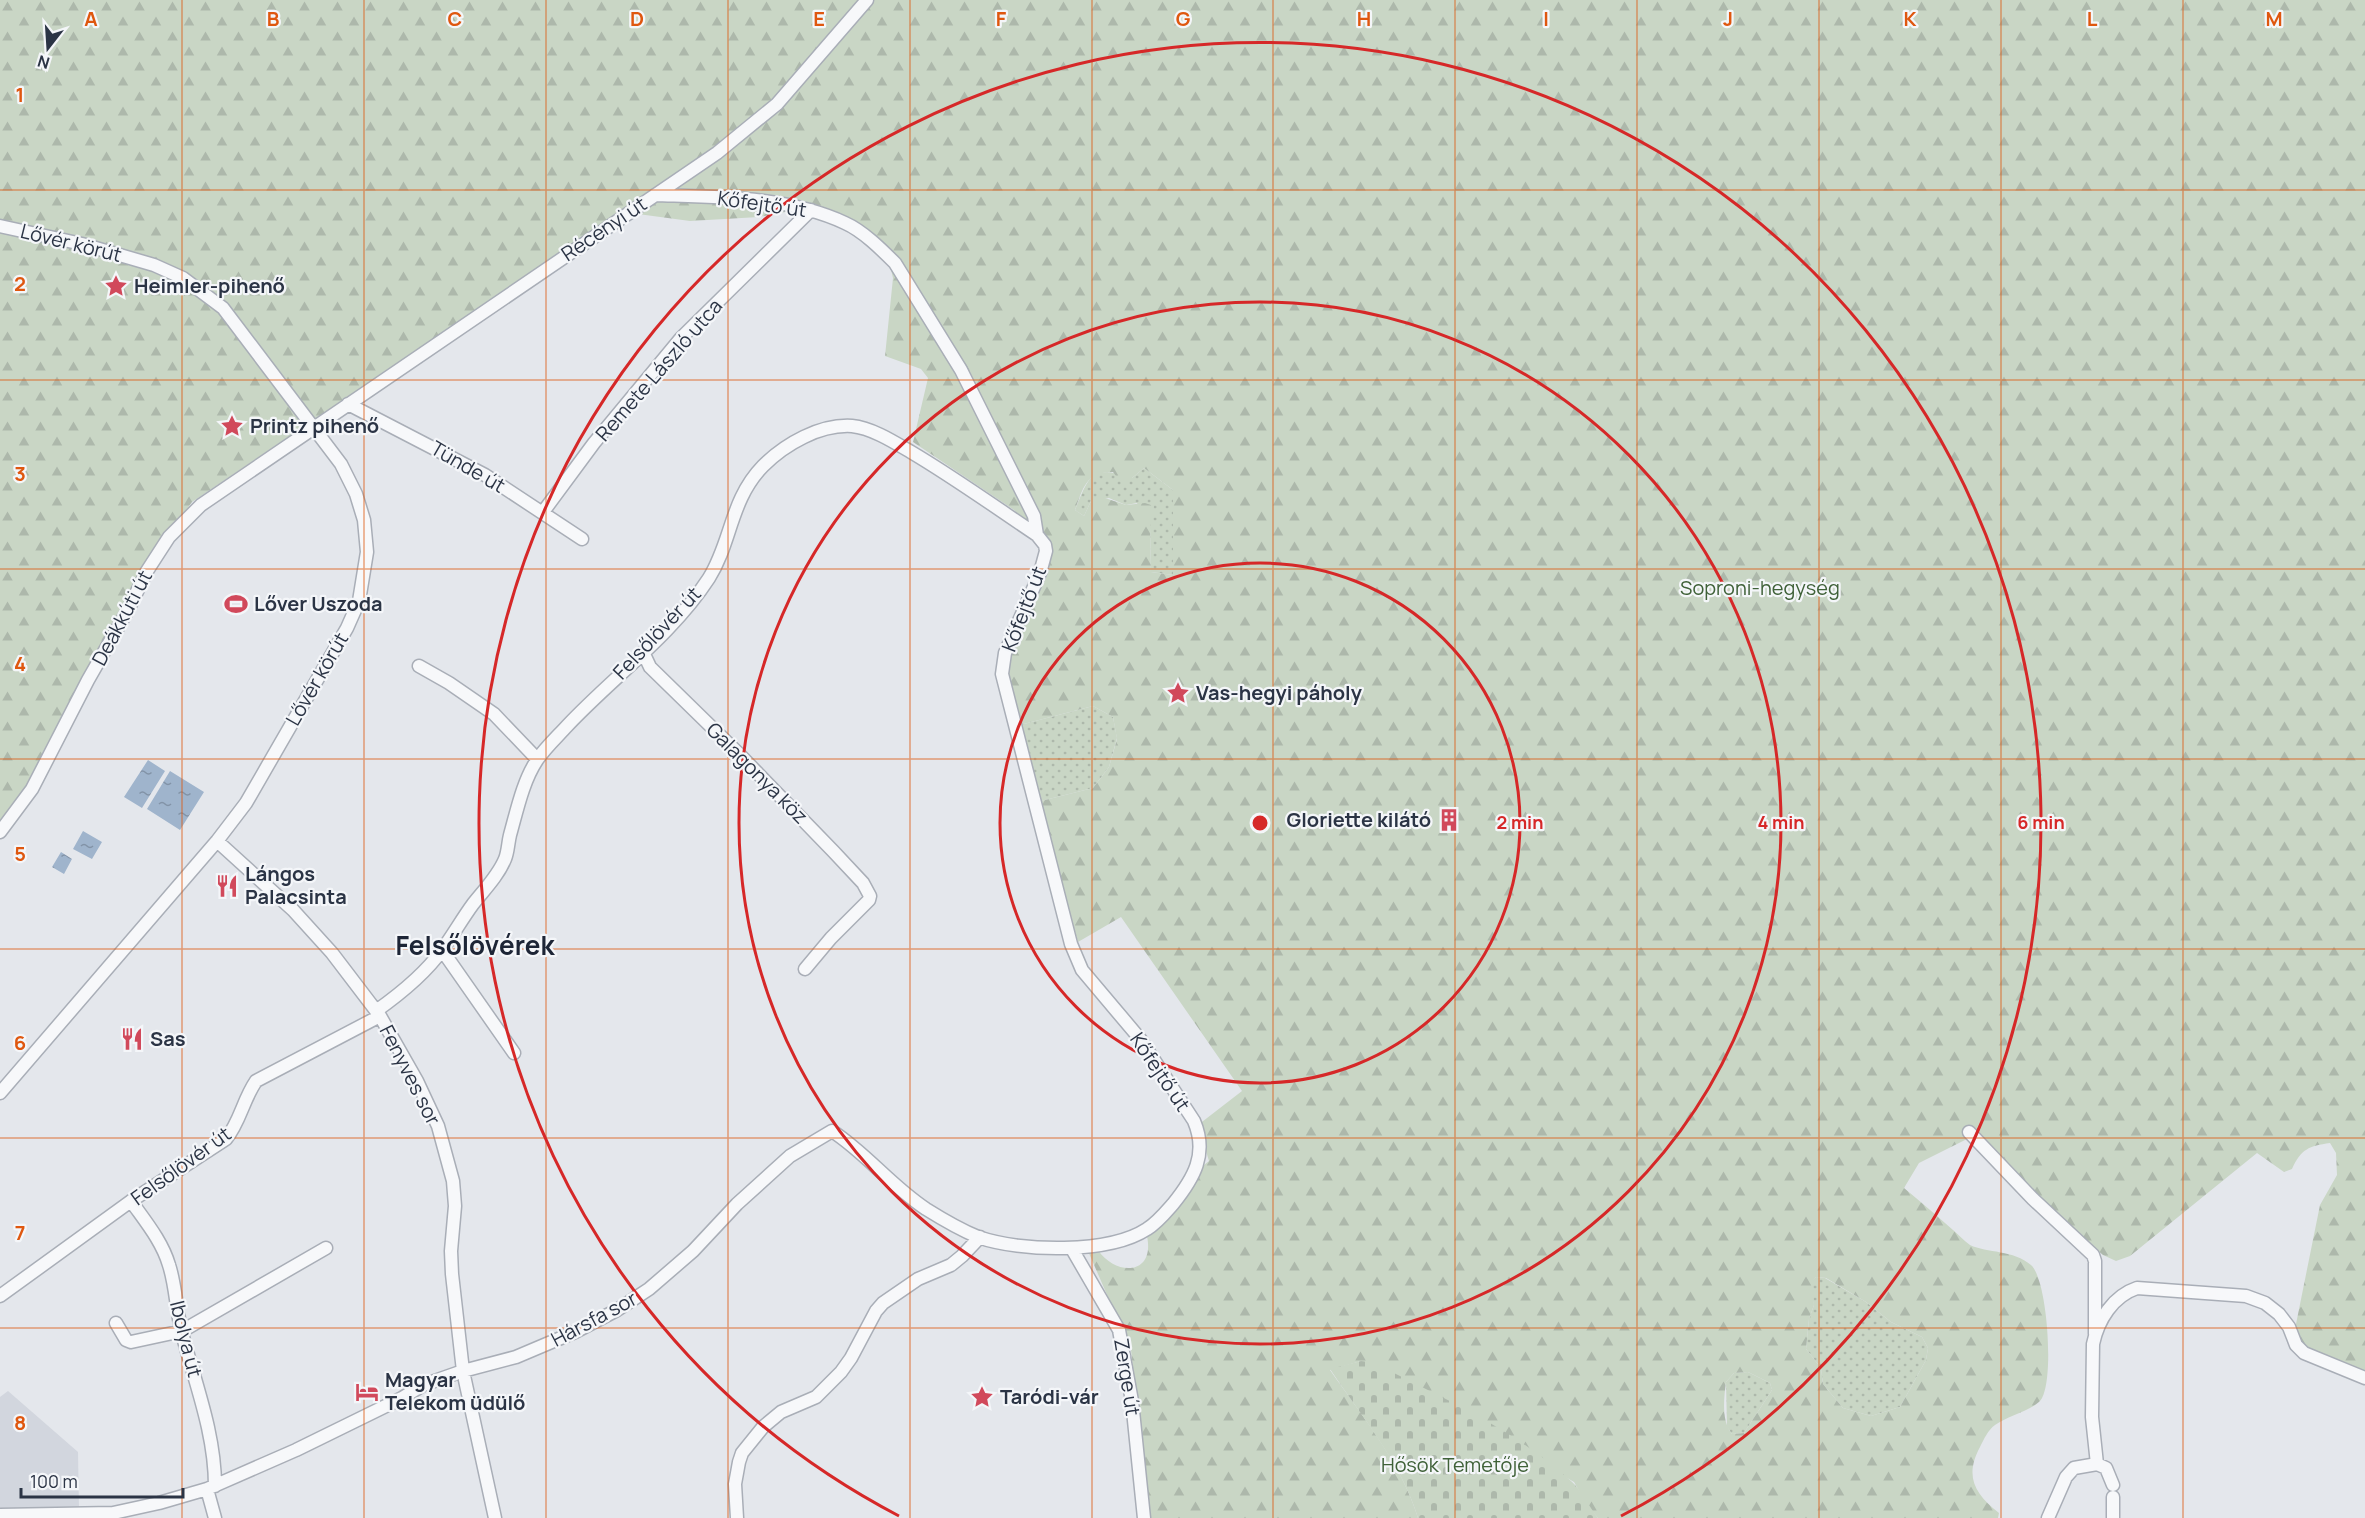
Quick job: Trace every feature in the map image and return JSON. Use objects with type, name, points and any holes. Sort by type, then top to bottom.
[{"type":"street","name":"Récényi út","points":[[311,432],[717,153],[777,105],[867,0]]},
{"type":"street","name":"Kőfejtő út","points":[[655,195],[734,198],[811,210],[848,223],[884,251],[895,263],[960,370],[1034,516],[1037,535],[1045,544],[1046,552],[1032,592],[1005,653],[1002,674],[1071,944],[1082,970],[1141,1040],[1194,1121],[1199,1134],[1198,1161],[1189,1185],[1150,1228],[1122,1240]]},
{"type":"street","name":"Remete László utca","points":[[543,512],[594,443],[681,338],[811,210]]},
{"type":"street","name":"Lővér körút","points":[[0,226],[124,255],[183,278],[223,308],[311,432],[341,464],[356,494],[364,520],[367,552],[359,601],[329,661],[246,803],[217,841],[0,1093]]},
{"type":"street","name":"Tünde út","points":[[348,405],[485,475],[582,539]]},
{"type":"street","name":"Felsőlövér út","points":[[0,1296],[131,1201],[226,1139],[236,1126],[248,1092],[256,1081],[378,1013],[442,950],[474,902],[498,872],[506,857],[519,802],[537,759],[586,706],[664,632],[708,578],[720,556],[740,498],[764,465],[783,450],[802,438],[829,428],[853,426],[870,431],[951,476],[1037,535]]},
{"type":"street","name":"Deákkúti út","points":[[0,832],[32,789],[147,571],[169,537],[201,505],[289,444],[311,432]]},
{"type":"street","name":"Galagonya köz","points":[[643,652],[650,667],[833,851],[863,884],[870,896],[869,900],[831,938],[805,969]]},
{"type":"street","points":[[418,666],[449,682],[494,714],[537,759]]},
{"type":"street","name":"Fenyves sor","points":[[217,841],[293,910],[332,953],[378,1013],[417,1081],[438,1126],[448,1155],[453,1181],[455,1206],[451,1251],[452,1274],[463,1371],[495,1518]]},
{"type":"street","points":[[442,950],[514,1053]]},
{"type":"street","name":"Hársfa sor","points":[[0,1515],[113,1513],[159,1503],[211,1487],[360,1420],[423,1386],[463,1371],[530,1351],[607,1316],[632,1301],[693,1251],[737,1204],[790,1156],[831,1131],[857,1149],[897,1188],[927,1210],[980,1237],[1017,1244],[1072,1249],[1122,1240]]},
{"type":"street","points":[[1969,1132],[2033,1199],[2093,1255],[2095,1261],[2093,1280],[2095,1334],[2092,1417],[2097,1464]]},
{"type":"street","name":"Ibolya út","points":[[131,1201],[157,1238],[169,1264],[182,1331],[197,1382],[215,1468],[211,1487],[215,1518]]},
{"type":"street","points":[[737,1518],[735,1484],[739,1462],[742,1453],[764,1427],[781,1412],[816,1397],[841,1372],[876,1311],[883,1304],[918,1279],[951,1265],[980,1237]]},
{"type":"street","points":[[116,1323],[126,1340],[131,1342],[182,1331],[326,1248]]},
{"type":"street","name":"Zerge út","points":[[1072,1249],[1119,1330],[1132,1401],[1144,1518]]},
{"type":"street","points":[[2095,1334],[2118,1298],[2137,1288],[2246,1296],[2265,1303],[2279,1314],[2289,1327],[2296,1345],[2304,1353],[2365,1378]]},
{"type":"street","points":[[2048,1518],[2070,1472],[2074,1468],[2097,1464],[2106,1468],[2113,1491],[2114,1518]]},
{"type":"shaded area","points":[[8,1391],[78,1452],[79,1509],[0,1508],[0,1397]]},
{"type":"green space","name":"Soproni-hegység","points":[[0,0],[2365,0],[2365,1376],[2299,1350],[2294,1334],[2320,1205],[2337,1175],[2336,1153],[2330,1143],[2306,1150],[2292,1169],[2284,1172],[2257,1153],[2130,1256],[2116,1261],[2103,1255],[2037,1199],[1975,1135],[1919,1163],[1904,1188],[1970,1245],[2009,1254],[2031,1265],[2037,1274],[2042,1290],[2048,1333],[2045,1391],[2036,1405],[1990,1429],[1975,1458],[1973,1467],[1974,1484],[1984,1499],[1999,1513],[1998,1518],[1598,1518],[1587,1505],[1574,1482],[1361,1361],[1330,1370],[1392,1460],[1418,1518],[1149,1518],[1131,1350],[1088,1251],[1098,1250],[1106,1259],[1124,1268],[1133,1268],[1141,1264],[1146,1257],[1148,1247],[1146,1232],[1194,1173],[1209,1161],[1198,1125],[1242,1091],[1121,917],[1078,942],[1037,802],[1093,788],[1109,767],[1117,739],[1113,717],[1093,706],[1016,726],[1003,683],[1005,653],[1045,545],[1014,510],[913,442],[928,378],[921,369],[885,356],[893,278],[886,249],[812,207],[759,217],[690,221],[623,212],[192,502],[143,568],[26,786],[0,823]],"holes":[[[1144,468],[1173,490],[1173,575],[1151,572],[1150,528],[1154,506],[1145,503],[1126,505],[1099,496],[1091,501],[1084,516],[1075,510],[1083,488],[1091,478],[1113,472],[1119,480],[1132,478]],[[1816,1277],[1826,1278],[1866,1302],[1891,1322],[1922,1337],[1928,1348],[1926,1360],[1900,1407],[1871,1416],[1843,1408],[1823,1384],[1821,1368],[1806,1349],[1809,1319],[1814,1305],[1812,1282]],[[1748,1372],[1770,1383],[1772,1390],[1744,1433],[1732,1434],[1726,1423],[1724,1402],[1726,1382],[1734,1373]]]},
{"type":"green space","points":[[1144,468],[1173,490],[1173,575],[1151,572],[1150,528],[1137,503],[1126,505],[1109,498],[1091,501],[1084,516],[1075,510],[1084,488],[1094,476],[1108,472],[1132,478]]},
{"type":"green space","points":[[1093,706],[1113,717],[1117,738],[1109,767],[1093,788],[1037,802],[1016,726]]},
{"type":"green space","points":[[1816,1277],[1825,1278],[1866,1302],[1891,1322],[1922,1337],[1928,1348],[1926,1360],[1900,1407],[1871,1416],[1843,1408],[1823,1384],[1821,1368],[1806,1349],[1809,1319],[1814,1305],[1811,1292],[1812,1281]]},
{"type":"green space","name":"Hősök Temetője","points":[[1361,1361],[1374,1363],[1502,1430],[1549,1462],[1574,1484],[1598,1518],[1418,1518],[1411,1498],[1391,1460],[1330,1369]]},
{"type":"green space","points":[[1748,1372],[1770,1383],[1772,1390],[1744,1433],[1732,1434],[1727,1427],[1726,1382],[1734,1373]]},
{"type":"water","points":[[148,760],[165,771],[142,808],[124,797]]},
{"type":"water","points":[[170,771],[204,792],[180,830],[147,809]]},
{"type":"water","points":[[83,831],[102,842],[92,859],[73,849]]},
{"type":"water","points":[[61,852],[72,859],[64,874],[52,867]]},
{"type":"place","name":"Heimler-pihenő","points":[[116,286]]},
{"type":"place","name":"Printz pihenő","points":[[232,426]]},
{"type":"place","name":"Lőver Uszoda","points":[[236,604]]},
{"type":"place","name":"Vas-hegyi páholy","points":[[1178,693]]},
{"type":"place","name":"Gloriette kilátó","points":[[1449,820]]},
{"type":"place","name":"Lángos Palacsinta","points":[[227,886]]},
{"type":"place","name":"Sas","points":[[132,1039]]},
{"type":"place","name":"Magyar Telekom üdülő","points":[[367,1392]]},
{"type":"place","name":"Taródi-vár","points":[[982,1397]]},
{"type":"district","name":"Felsőlövérek","points":[[475,946]]}]
